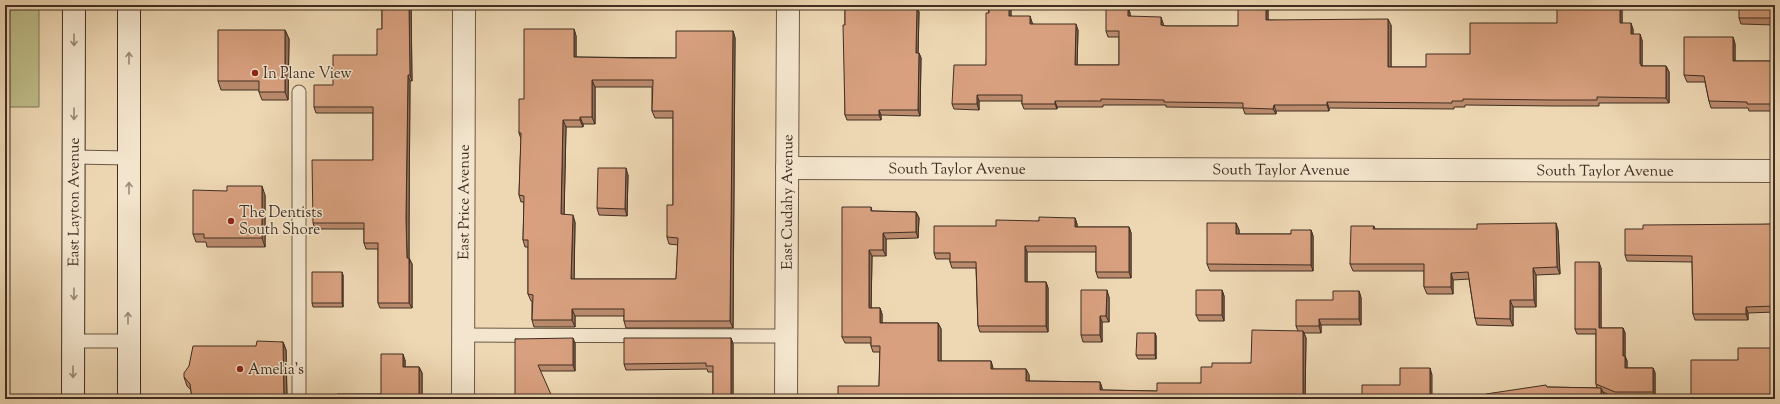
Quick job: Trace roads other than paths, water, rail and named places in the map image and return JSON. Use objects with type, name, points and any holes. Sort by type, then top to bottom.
[{"type":"street","name":"East Layton Avenue","points":[[73,399],[74,5]]},
{"type":"street","points":[[129,5],[129,399]]},
{"type":"street","name":"East Price Avenue","points":[[463,399],[464,5]]},
{"type":"street","name":"East Cudahy Avenue","points":[[786,399],[788,5]]},
{"type":"street","name":"South Taylor Avenue","points":[[787,168],[1775,172]]},
{"type":"lane","points":[[299,92],[299,399]]},
{"type":"lane","points":[[74,157],[129,158]]},
{"type":"lane","points":[[463,335],[787,336]]},
{"type":"lane","points":[[73,340],[128,341]]},
{"type":"place","name":"In Plane View","points":[[255,73]]},
{"type":"place","name":"The Dentists South Shore","points":[[231,221]]},
{"type":"place","name":"Amelia's","points":[[240,369]]}]
